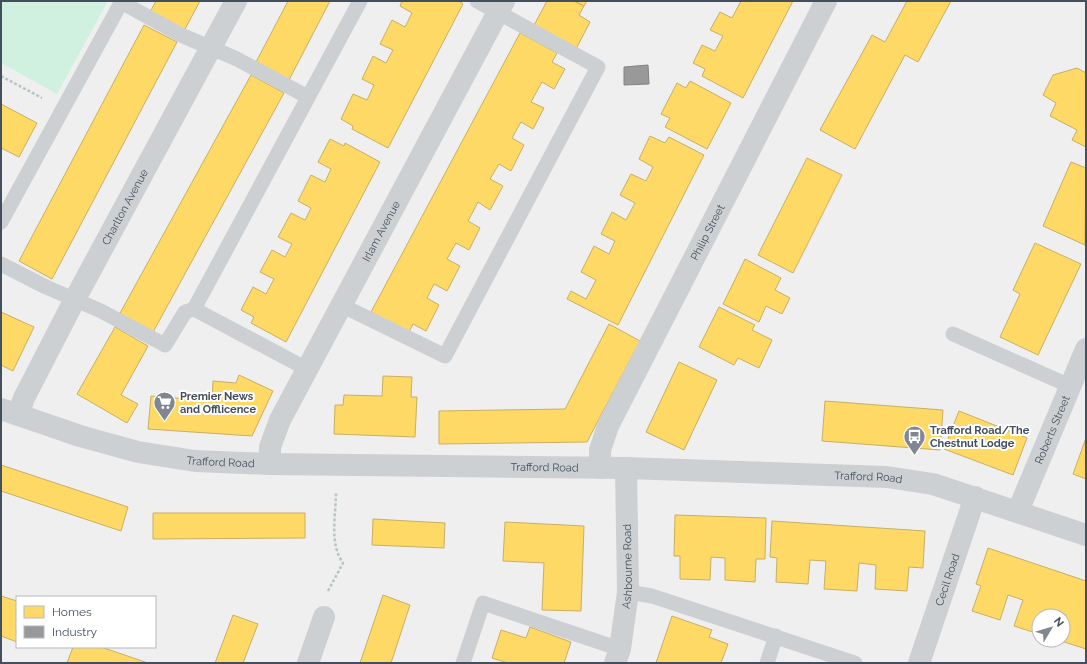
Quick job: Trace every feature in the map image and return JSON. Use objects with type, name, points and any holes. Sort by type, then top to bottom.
[{"type":"street","name":"Charlton Avenue","points":[[10,412],[24,398],[75,299],[236,1]]},
{"type":"street","name":"Philip Street","points":[[600,468],[600,450],[608,426],[826,1]]},
{"type":"street","name":"Irlam Avenue","points":[[270,464],[270,447],[275,433],[307,369],[501,6]]},
{"type":"street","name":"Roberts Street","points":[[1018,511],[1086,348]]},
{"type":"street","name":"Trafford Road","points":[[10,412],[80,436],[138,452],[195,461],[270,464],[626,468],[886,477],[933,484],[1018,511],[1086,535]]},
{"type":"street","name":"Ashbourne Road","points":[[618,656],[628,592],[626,468]]},
{"type":"street","name":"Cecil Road","points":[[919,663],[975,497]]},
{"type":"street","points":[[308,663],[324,616]]},
{"type":"lane","points":[[1,264],[46,287],[101,311],[165,345],[185,312],[194,309],[360,1]]},
{"type":"lane","points":[[341,305],[445,356],[598,67],[501,6],[477,1]]},
{"type":"lane","points":[[1,222],[122,2],[181,35],[236,59],[308,97]]},
{"type":"lane","points":[[194,309],[307,369]]},
{"type":"lane","points":[[952,334],[1070,386]]},
{"type":"lane","points":[[628,592],[652,596],[855,663]]},
{"type":"lane","points":[[463,663],[483,602],[618,656]]},
{"type":"lane","points":[[767,663],[776,636]]},
{"type":"path","points":[[1,76],[46,100]]},
{"type":"path","points":[[336,500],[336,550],[343,563]]},
{"type":"green space","points":[[1,1],[108,1],[57,94],[1,63]]},
{"type":"building: Homes","points":[[156,1],[200,1],[184,31],[150,12]]},
{"type":"building: Homes","points":[[288,1],[330,1],[289,80],[256,62]]},
{"type":"building: Homes","points":[[402,1],[459,1],[463,4],[388,148],[352,129],[353,126],[341,119],[353,94],[367,100],[374,85],[362,79],[373,56],[386,63],[393,50],[380,44],[392,20],[405,27],[412,13],[400,6]]},
{"type":"building: Homes","points":[[547,1],[574,1],[584,6],[579,15],[590,22],[576,49],[533,27]]},
{"type":"building: Homes","points":[[574,1],[587,1],[584,6]]},
{"type":"building: Homes","points":[[741,1],[793,1],[743,98],[702,76],[705,69],[693,63],[702,45],[715,51],[723,36],[710,30],[720,12],[732,18]]},
{"type":"building: Homes","points":[[907,1],[951,1],[918,62],[905,55],[855,149],[820,130],[872,35],[885,42]]},
{"type":"building: Homes","points":[[144,25],[177,42],[52,279],[19,261]]},
{"type":"building: Homes","points":[[520,33],[557,53],[552,62],[565,69],[554,89],[542,82],[531,102],[544,108],[533,129],[521,122],[512,138],[524,145],[511,171],[499,164],[490,179],[503,186],[490,210],[478,202],[468,221],[480,228],[469,250],[456,243],[447,259],[460,266],[447,291],[434,284],[427,298],[439,305],[426,331],[413,324],[409,332],[371,312]]},
{"type":"building: Homes","points":[[1077,68],[1086,73],[1086,147],[1072,140],[1077,130],[1050,116],[1056,103],[1043,95],[1053,75]]},
{"type":"building: Homes","points":[[251,75],[284,93],[152,334],[119,315]]},
{"type":"building: Homes","points":[[690,81],[731,103],[707,149],[665,127],[670,118],[661,114],[677,83],[686,88]]},
{"type":"building: Homes","points":[[1,104],[37,123],[19,157],[1,148]]},
{"type":"building: Homes","points":[[650,136],[665,143],[669,137],[704,155],[618,325],[567,299],[571,291],[586,299],[596,280],[581,272],[594,246],[609,254],[615,241],[601,234],[612,212],[626,220],[635,203],[620,195],[631,174],[646,181],[653,167],[639,159]]},
{"type":"building: Homes","points":[[330,139],[344,146],[345,143],[380,162],[286,342],[251,323],[254,317],[241,310],[253,287],[266,294],[274,279],[260,272],[272,250],[285,257],[292,244],[278,237],[291,213],[305,220],[311,208],[298,201],[311,175],[325,182],[331,169],[318,162]]},
{"type":"building: Homes","points":[[807,158],[842,175],[793,273],[758,255]]},
{"type":"building: Homes","points":[[1071,162],[1086,168],[1085,245],[1043,226]]},
{"type":"building: Homes","points":[[1035,243],[1081,264],[1038,355],[1000,337],[1020,294],[1013,290]]},
{"type":"building: Homes","points":[[745,259],[781,278],[775,290],[790,298],[782,314],[766,306],[759,322],[723,304]]},
{"type":"building: Homes","points":[[719,307],[755,325],[752,330],[772,340],[759,368],[738,358],[734,365],[699,347]]},
{"type":"building: Homes","points":[[1,312],[34,327],[13,371],[1,365]]},
{"type":"building: Homes","points":[[609,324],[640,341],[587,442],[439,444],[439,411],[565,409]]},
{"type":"building: Homes","points":[[115,327],[148,346],[121,395],[138,404],[127,423],[77,394]]},
{"type":"building: Homes","points":[[679,362],[717,380],[684,450],[646,432]]},
{"type":"building: Homes","points":[[239,375],[273,391],[252,436],[148,429],[151,396],[212,401],[213,381],[236,383]]},
{"type":"building: Homes","points":[[383,376],[412,377],[411,397],[417,397],[415,437],[334,434],[335,405],[343,405],[344,395],[382,396]]},
{"type":"building: Homes","points":[[825,401],[943,410],[940,450],[822,441]]},
{"type":"building: Homes","points":[[959,411],[1027,438],[1013,475],[944,449]]},
{"type":"building: Homes","points":[[1086,438],[1086,479],[1073,474]]},
{"type":"building: Homes","points":[[1,465],[128,507],[121,531],[1,491]]},
{"type":"building: Homes","points":[[153,513],[305,513],[305,538],[153,539]]},
{"type":"building: Homes","points":[[675,515],[766,518],[765,559],[756,559],[755,582],[725,580],[725,558],[711,557],[710,580],[680,579],[680,556],[674,556]]},
{"type":"building: Homes","points":[[373,519],[445,523],[444,548],[372,545]]},
{"type":"building: Homes","points":[[772,521],[925,531],[923,568],[909,567],[907,591],[875,589],[876,565],[859,563],[857,591],[824,589],[826,561],[810,560],[808,584],[776,582],[777,558],[770,557]]},
{"type":"building: Homes","points":[[505,522],[584,526],[581,611],[542,610],[544,563],[503,561]]},
{"type":"building: Homes","points":[[988,548],[1086,581],[1086,649],[1071,644],[1071,608],[1031,608],[1031,631],[1014,626],[1023,600],[1008,595],[1000,620],[972,611],[981,586],[976,584]]},
{"type":"building: Homes","points":[[383,595],[410,605],[391,663],[360,663]]},
{"type":"building: Homes","points":[[1,596],[16,601],[16,642],[1,636]]},
{"type":"building: Homes","points":[[233,615],[258,624],[243,663],[215,663]]},
{"type":"building: Homes","points":[[672,616],[712,630],[709,637],[728,644],[721,663],[656,663]]},
{"type":"building: Homes","points":[[530,627],[571,642],[564,663],[508,663],[492,658],[501,630],[526,638]]},
{"type":"building: Homes","points":[[73,648],[104,648],[148,663],[67,663]]},
{"type":"building: Industry","points":[[648,65],[649,84],[624,85],[624,67]]},
{"type":"place","name":"Premier News and Offlicence","points":[[165,422]]},
{"type":"place","name":"Trafford Road/The Chestnut Lodge","points":[[915,456]]}]
